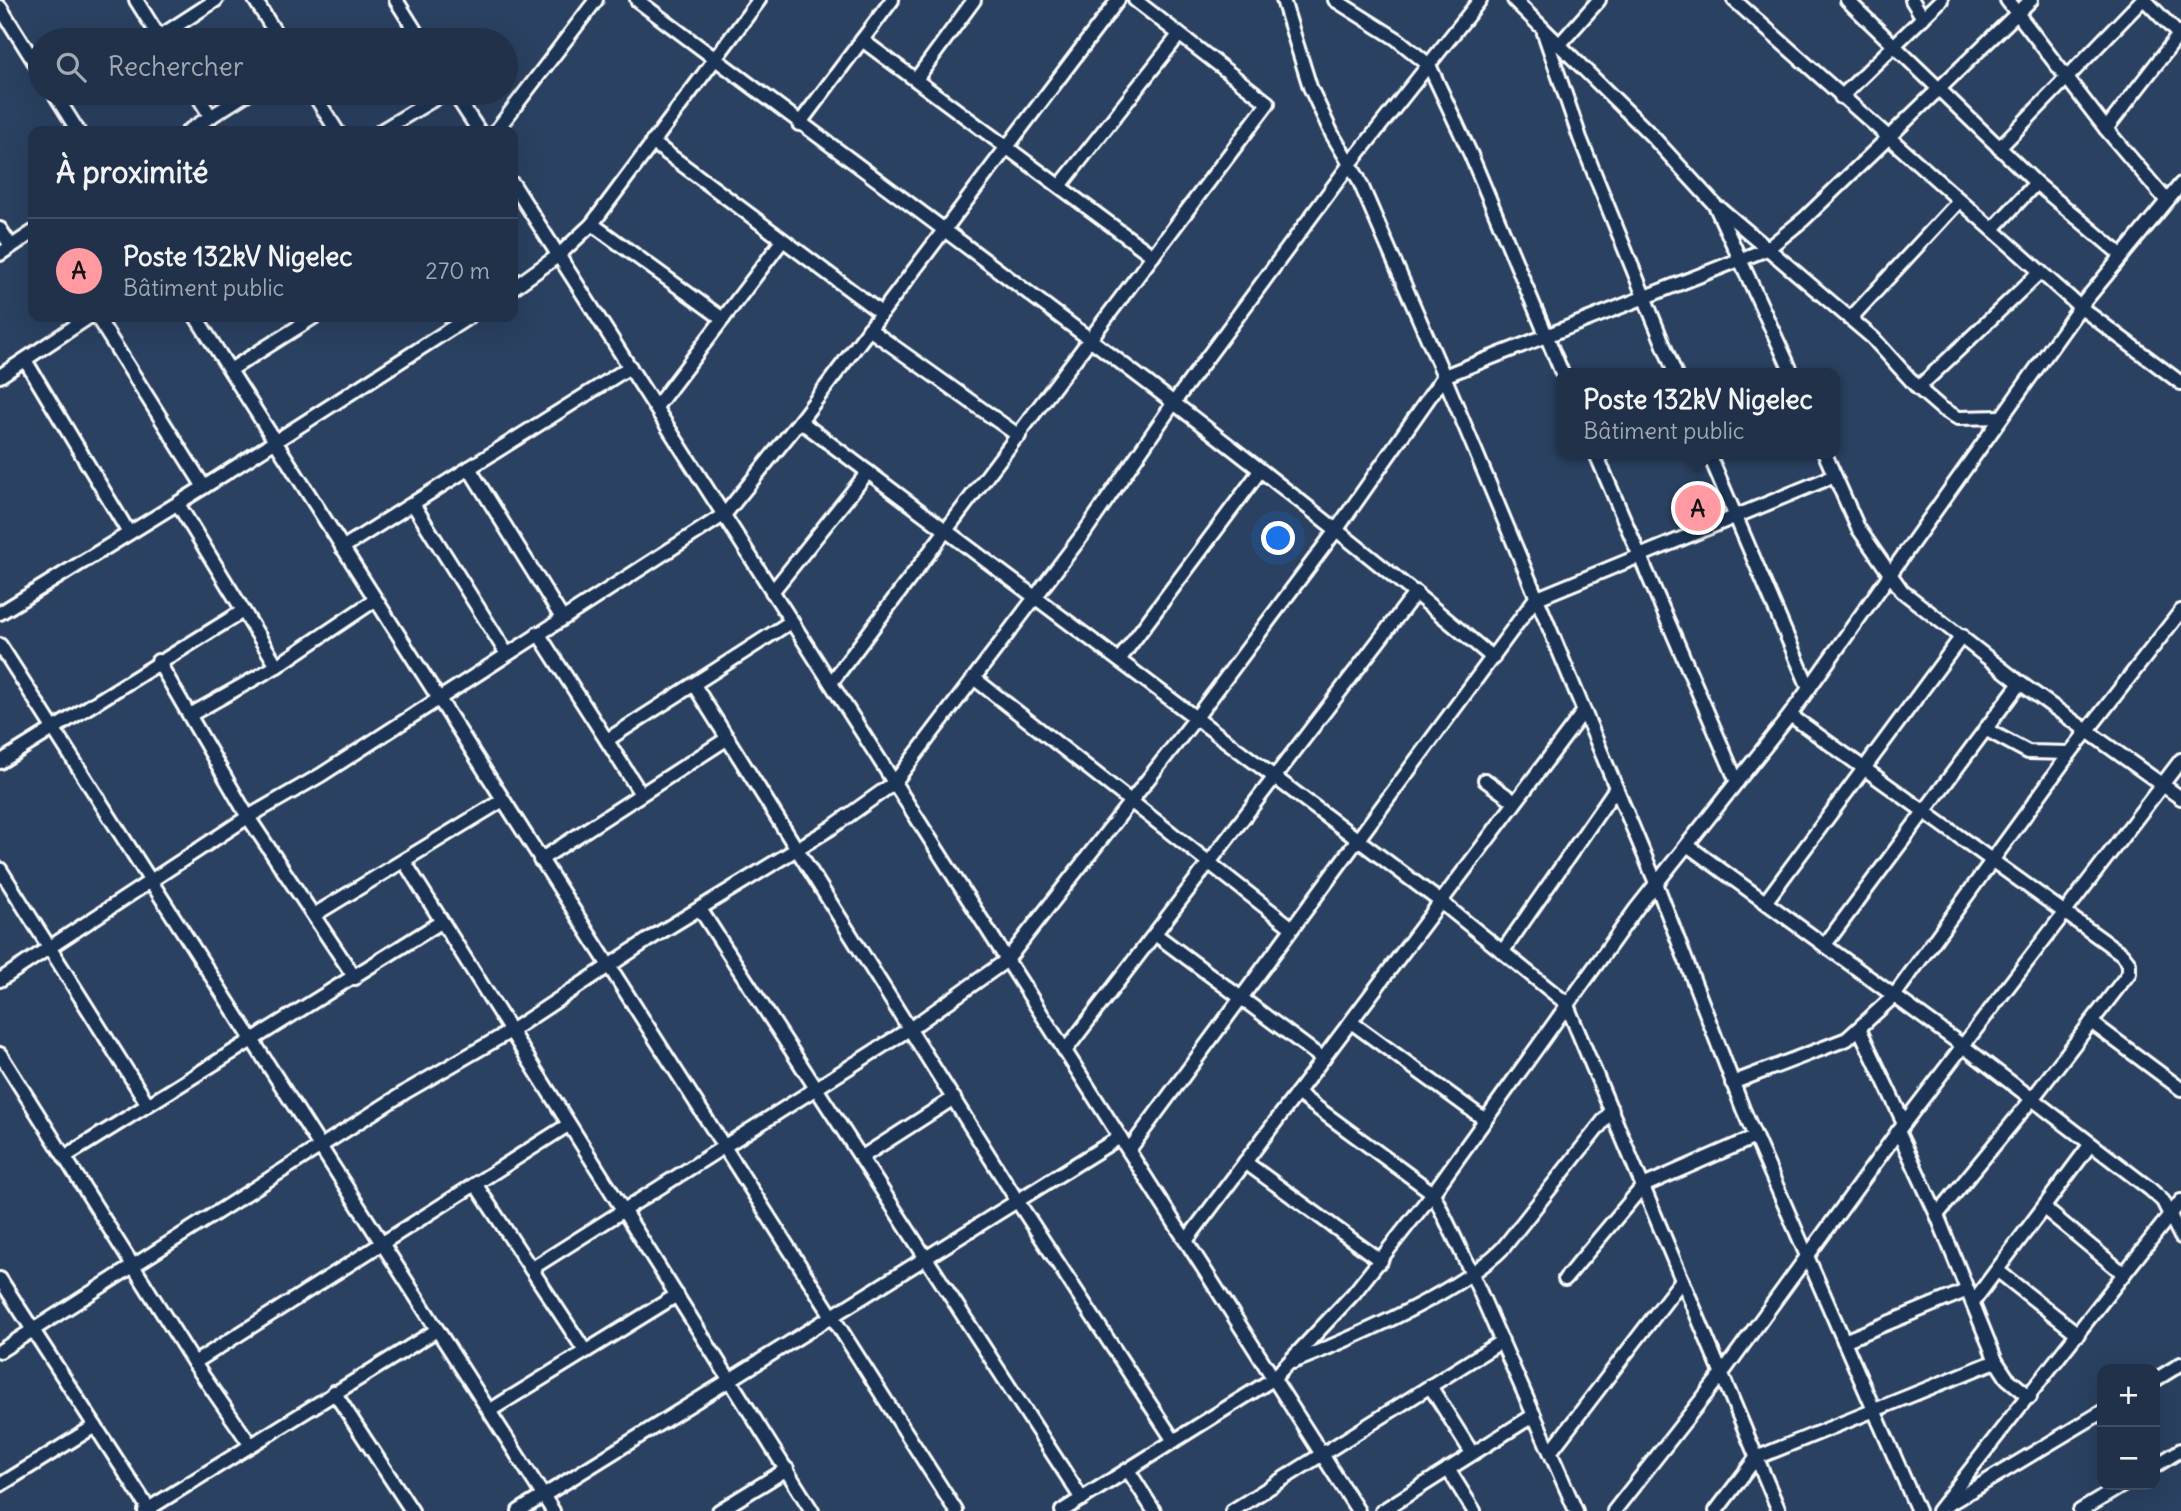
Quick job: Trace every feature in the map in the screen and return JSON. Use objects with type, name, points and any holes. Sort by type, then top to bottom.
[{"type":"street","points":[[136,0],[154,28]]},
{"type":"street","points":[[175,28],[216,0]]},
{"type":"street","points":[[255,0],[272,28]]},
{"type":"street","points":[[396,0],[414,28]]},
{"type":"street","points":[[518,102],[596,0]]},
{"type":"street","points":[[636,0],[799,124],[1175,401],[1416,592],[1493,658]]},
{"type":"street","points":[[518,284],[559,255],[592,223],[759,0]]},
{"type":"street","points":[[799,124],[892,0]]},
{"type":"street","points":[[917,78],[974,0]]},
{"type":"street","points":[[0,980],[248,817],[321,775],[725,514],[800,421],[1118,0]]},
{"type":"street","points":[[831,682],[1268,103],[1135,0]]},
{"type":"street","points":[[1283,0],[1310,87],[1350,164],[1444,376],[1656,883],[1732,1083],[1806,1259],[1918,1511]]},
{"type":"street","points":[[1335,0],[1397,39],[1429,65],[1471,155],[1560,368]]},
{"type":"street","points":[[0,1351],[132,1265],[509,1032],[831,828],[894,783],[1084,533],[1175,401],[1350,164],[1480,0]]},
{"type":"street","points":[[1514,0],[1651,135],[1715,205],[1885,349],[1918,388],[1958,418],[2001,417]]},
{"type":"street","points":[[1559,46],[1599,0]]},
{"type":"street","points":[[1734,0],[1887,139],[2080,307],[2181,383]]},
{"type":"street","points":[[1847,0],[1892,47],[2036,183],[2120,254]]},
{"type":"street","points":[[1912,0],[1923,18]]},
{"type":"street","points":[[1841,97],[1941,0]]},
{"type":"street","points":[[2007,0],[2106,129],[2167,201]]},
{"type":"street","points":[[531,1269],[911,1028],[1007,960],[1195,719],[1337,530],[1444,376],[1766,249],[1804,219],[2031,0]]},
{"type":"street","points":[[1999,148],[2144,0],[2180,34],[2106,129]]},
{"type":"street","points":[[0,6],[28,52]]},
{"type":"street","points":[[1542,26],[1580,138],[1673,368]]},
{"type":"street","points":[[1060,186],[1179,35]]},
{"type":"street","points":[[862,40],[917,78],[1153,256]]},
{"type":"street","points":[[62,105],[75,126]]},
{"type":"street","points":[[204,105],[211,117]]},
{"type":"street","points":[[196,126],[230,105]]},
{"type":"street","points":[[321,105],[334,126]]},
{"type":"street","points":[[389,126],[424,105]]},
{"type":"street","points":[[462,105],[476,126]]},
{"type":"street","points":[[500,126],[516,105]]},
{"type":"street","points":[[652,142],[881,313]]},
{"type":"street","points":[[1993,229],[2036,183]]},
{"type":"street","points":[[1062,1511],[1273,1378],[1329,1322],[1381,1261],[1433,1193],[1566,1003],[1656,883],[1790,715],[2080,307],[2120,254],[2181,184]]},
{"type":"street","points":[[518,192],[1358,1511]]},
{"type":"street","points":[[1850,319],[1959,201]]},
{"type":"street","points":[[1715,205],[1790,368]]},
{"type":"street","points":[[592,223],[723,319]]},
{"type":"street","points":[[0,229],[11,246]]},
{"type":"street","points":[[0,254],[28,235]]},
{"type":"street","points":[[656,407],[782,241]]},
{"type":"street","points":[[1918,388],[2040,272]]},
{"type":"street","points":[[0,376],[82,322]]},
{"type":"street","points":[[100,322],[204,487]]},
{"type":"street","points":[[199,322],[956,1511]]},
{"type":"street","points":[[230,370],[306,322]]},
{"type":"street","points":[[0,613],[178,504],[457,322]]},
{"type":"street","points":[[869,329],[1018,436]]},
{"type":"street","points":[[25,360],[129,533]]},
{"type":"street","points":[[342,548],[630,367]]},
{"type":"street","points":[[800,421],[1441,902],[1566,1003],[1779,1511]]},
{"type":"street","points":[[1598,459],[1737,782]]},
{"type":"street","points":[[1711,459],[1809,688]]},
{"type":"street","points":[[1827,459],[1858,527],[1889,576],[1913,600],[2020,683],[2089,730],[2181,799]]},
{"type":"street","points":[[469,468],[562,618]]},
{"type":"street","points":[[1119,660],[1260,471]]},
{"type":"street","points":[[772,592],[867,472]]},
{"type":"street","points":[[1129,1150],[1535,599],[1834,476]]},
{"type":"street","points":[[178,504],[276,666]]},
{"type":"street","points":[[413,504],[507,654]]},
{"type":"street","points":[[1065,1051],[1416,592]]},
{"type":"street","points":[[190,715],[276,666],[375,600]]},
{"type":"street","points":[[0,762],[243,611]]},
{"type":"street","points":[[1732,1083],[1835,1044],[1860,1030],[1894,996],[2070,753],[2181,611]]},
{"type":"street","points":[[607,740],[792,621]]},
{"type":"street","points":[[538,634],[641,794]]},
{"type":"street","points":[[1766,901],[1962,636]]},
{"type":"street","points":[[0,645],[552,1511]]},
{"type":"street","points":[[158,662],[248,817],[355,978]]},
{"type":"street","points":[[975,679],[1291,927]]},
{"type":"street","points":[[1824,946],[2020,683]]},
{"type":"street","points":[[694,685],[1018,1202],[1174,1441]]},
{"type":"street","points":[[1186,1241],[1584,711]]},
{"type":"street","points":[[1790,715],[1865,766],[2062,914],[2122,954],[2129,963],[2129,973],[2091,1023],[1937,1215]]},
{"type":"street","points":[[1985,729],[2028,752],[2070,753]]},
{"type":"street","points":[[540,860],[728,738]]},
{"type":"street","points":[[1614,1511],[1721,1375],[1901,1127],[2181,760]]},
{"type":"street","points":[[1485,780],[1515,802]]},
{"type":"street","points":[[1503,951],[1616,788]]},
{"type":"street","points":[[314,915],[503,800]]},
{"type":"street","points":[[1686,845],[1963,1046],[2158,1196],[2181,1237]]},
{"type":"street","points":[[404,861],[509,1032],[813,1511]]},
{"type":"street","points":[[0,869],[148,1103]]},
{"type":"street","points":[[700,909],[1082,1499]]},
{"type":"street","points":[[66,1156],[441,922]]},
{"type":"street","points":[[1155,934],[1323,1059]]},
{"type":"street","points":[[1350,1022],[1484,1119]]},
{"type":"street","points":[[2091,1023],[2181,1089]]},
{"type":"street","points":[[1860,1030],[1996,1361],[2007,1378],[2030,1397]]},
{"type":"street","points":[[0,1054],[194,1363],[250,1444]]},
{"type":"street","points":[[1297,1093],[1433,1193],[1472,1273],[1576,1511]]},
{"type":"street","points":[[862,1157],[954,1098]]},
{"type":"street","points":[[1287,1365],[1371,1328],[1472,1273],[1503,1248],[1612,1110]]},
{"type":"street","points":[[194,1363],[379,1242],[476,1185],[568,1125]]},
{"type":"street","points":[[519,1511],[1120,1137]]},
{"type":"street","points":[[1565,1279],[1643,1185],[1755,1137]]},
{"type":"street","points":[[1844,1341],[1970,1296],[1998,1271],[2090,1145]]},
{"type":"street","points":[[1245,1162],[1381,1261]]},
{"type":"street","points":[[476,1185],[585,1351]]},
{"type":"street","points":[[2097,1415],[1938,1511],[2181,1201]]},
{"type":"street","points":[[2044,1208],[2124,1274]]},
{"type":"street","points":[[1998,1271],[2078,1334]]},
{"type":"street","points":[[0,1279],[148,1510],[437,1330]]},
{"type":"street","points":[[1551,1451],[1682,1280]]},
{"type":"street","points":[[489,1411],[677,1295]]},
{"type":"street","points":[[1232,1511],[1502,1341]]},
{"type":"street","points":[[1716,1511],[1756,1458],[1996,1361]]},
{"type":"street","points":[[2160,1377],[2181,1364]]},
{"type":"street","points":[[1430,1386],[1472,1453]]},
{"type":"street","points":[[334,1392],[412,1511]]},
{"type":"street","points":[[1382,1511],[1534,1415]]},
{"type":"street","points":[[0,1485],[95,1426]]},
{"type":"street","points":[[2160,1463],[2181,1450]]},
{"type":"street","points":[[719,1511],[787,1469]]},
{"type":"street","points":[[1448,1469],[1474,1511]]},
{"type":"street","points":[[1128,1470],[1154,1511]]},
{"type":"street","points":[[2080,1511],[2115,1490]]},
{"type":"place","name":"Poste 132kV Nigelec","points":[[1698,508]]}]
